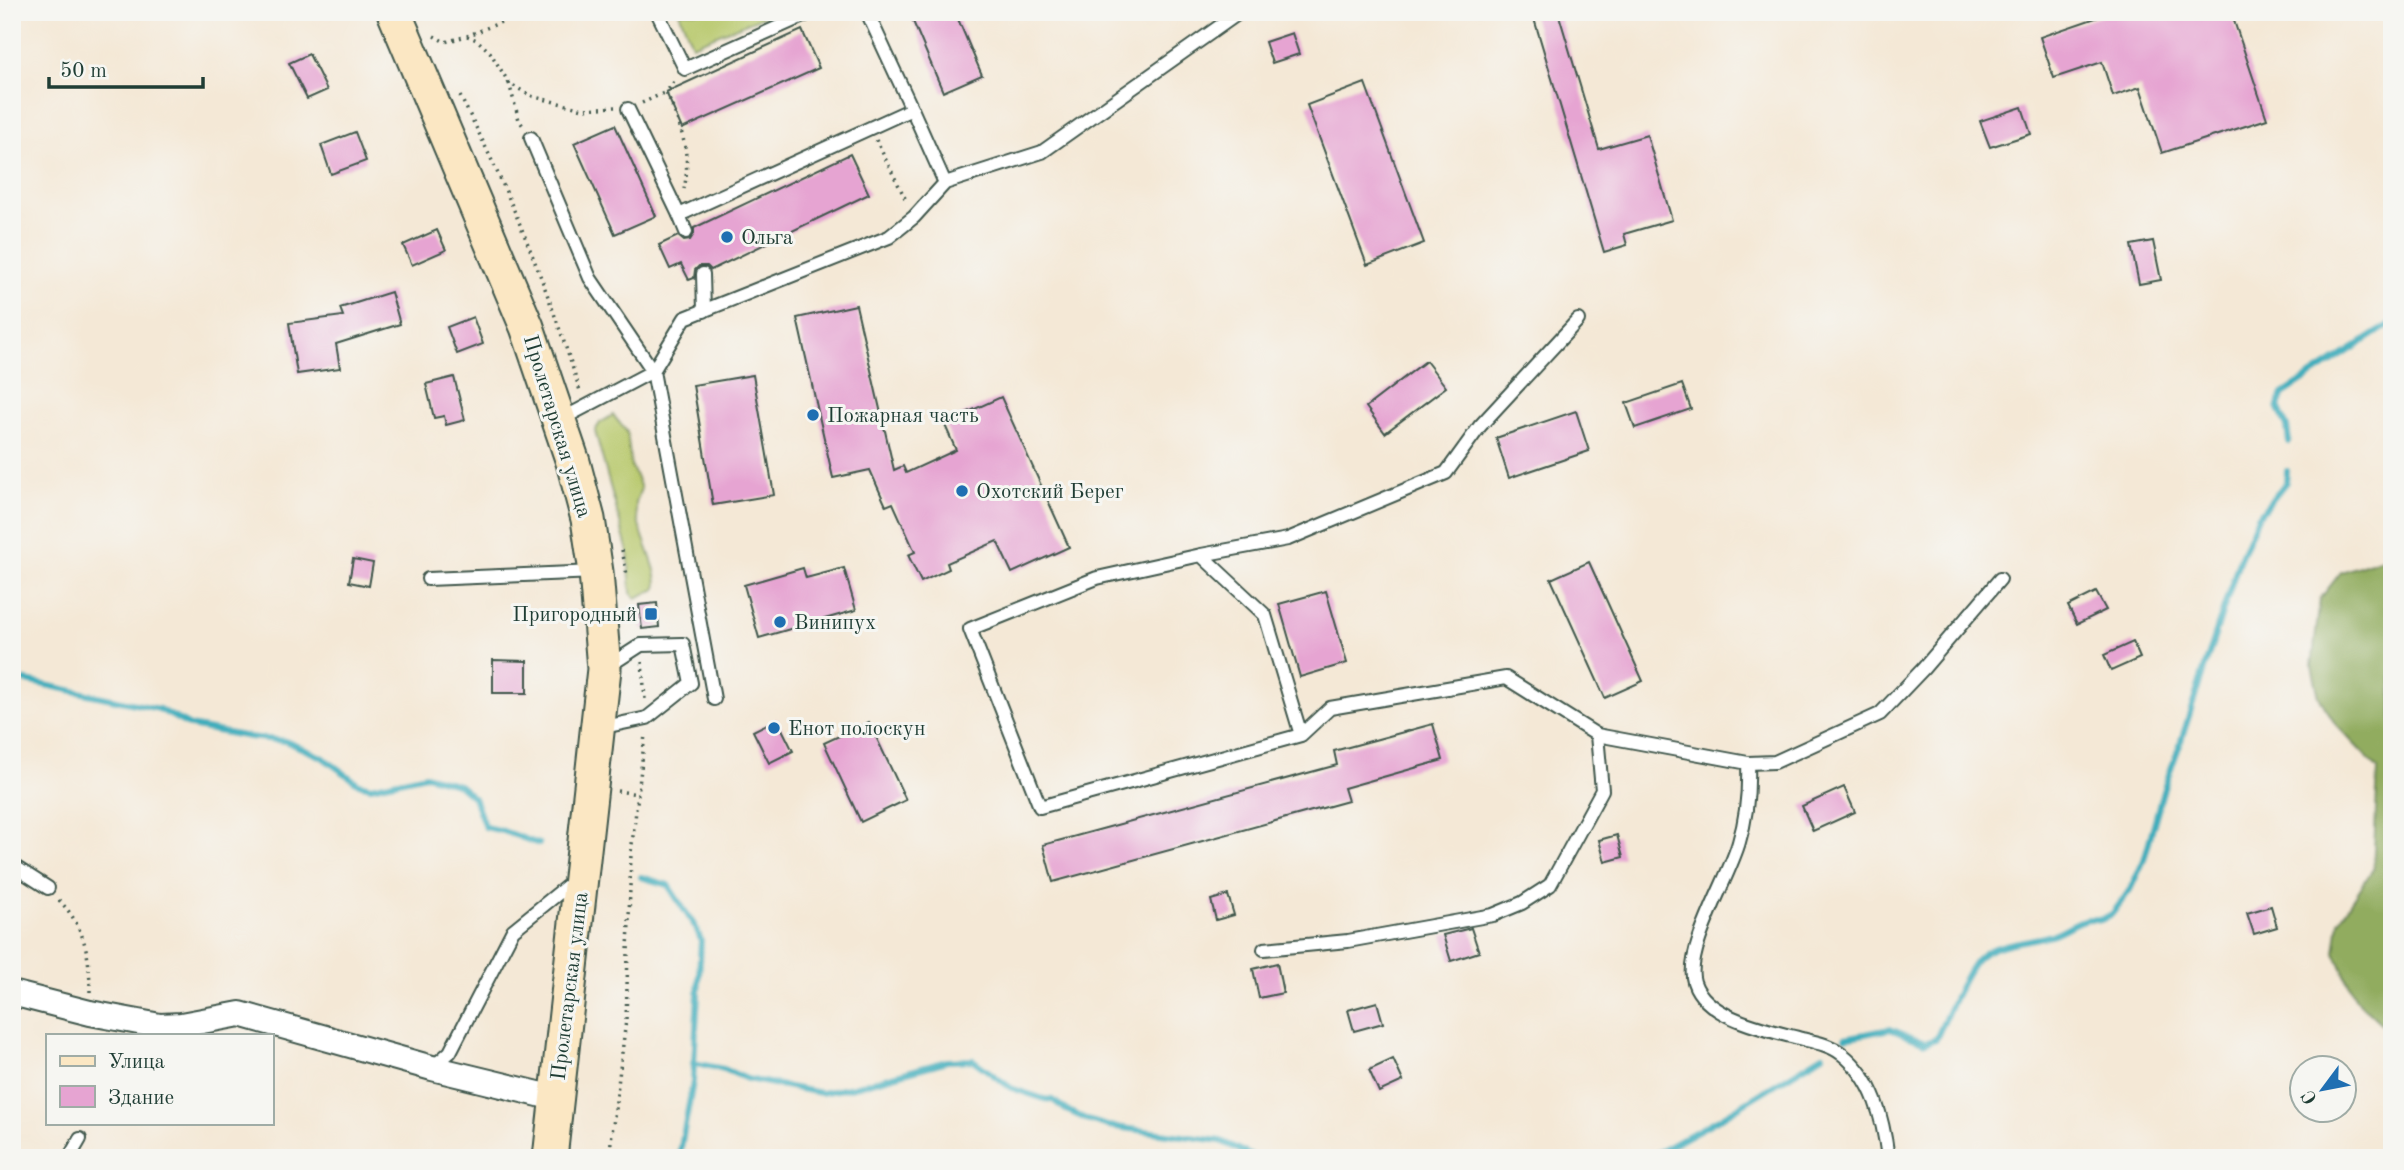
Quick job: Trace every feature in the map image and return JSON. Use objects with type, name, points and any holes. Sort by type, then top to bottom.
[{"type":"main road","name":"Пролетарская улица","points":[[394,12],[527,327],[572,413],[596,572],[604,670],[550,1158]]},
{"type":"street","points":[[12,993],[90,1013],[160,1026],[181,1026],[240,1014],[432,1068],[555,1098]]},
{"type":"lane","points":[[657,12],[685,69],[812,12]]},
{"type":"lane","points":[[867,12],[945,183]]},
{"type":"lane","points":[[572,413],[653,371],[685,318],[889,237],[914,217],[945,183],[1042,152],[1240,12]]},
{"type":"lane","points":[[628,109],[685,232]]},
{"type":"lane","points":[[679,215],[912,109]]},
{"type":"lane","points":[[531,138],[590,278],[653,371],[714,699]]},
{"type":"lane","points":[[703,274],[704,311]]},
{"type":"lane","points":[[1578,320],[1480,426],[1446,473],[1288,539],[1097,578],[970,629],[1040,807],[1301,735],[1330,708],[1506,678],[1597,735],[1748,763],[1775,762],[1880,714],[1923,669],[2000,579]]},
{"type":"lane","points":[[1201,555],[1265,615],[1301,735]]},
{"type":"lane","points":[[428,579],[596,572]]},
{"type":"lane","points":[[599,728],[647,718],[691,683],[683,644],[641,645],[604,670]]},
{"type":"lane","points":[[1264,949],[1348,941],[1493,915],[1550,885],[1602,790],[1597,735]]},
{"type":"lane","points":[[1748,763],[1749,789],[1739,842],[1730,871],[1695,951],[1694,982],[1707,1003],[1718,1010],[1765,1028],[1819,1043],[1839,1051],[1848,1059],[1859,1070],[1878,1106],[1888,1158]]},
{"type":"lane","points":[[12,864],[48,888]]},
{"type":"lane","points":[[432,1068],[450,1052],[513,930],[582,875]]},
{"type":"lane","points":[[69,1158],[80,1139]]},
{"type":"path","points":[[437,39],[445,42],[467,36],[526,12]]},
{"type":"path","points":[[429,31],[437,39],[442,52]]},
{"type":"path","points":[[467,36],[477,40],[490,51],[509,82],[519,120],[531,138]]},
{"type":"path","points":[[509,82],[531,96],[583,109],[628,109],[666,92],[685,69]]},
{"type":"path","points":[[455,86],[511,203],[534,260],[572,413]]},
{"type":"path","points":[[666,92],[682,129],[687,157]]},
{"type":"path","points":[[870,128],[914,217]]},
{"type":"path","points":[[609,1158],[626,1020],[631,853],[647,718],[641,645]]},
{"type":"path","points":[[48,888],[74,916],[90,961],[90,1013]]},
{"type":"green space","points":[[679,12],[774,12],[692,45]]},
{"type":"green space","points":[[613,415],[627,432],[631,465],[641,488],[636,502],[639,525],[657,581],[656,589],[636,598],[631,593],[628,552],[595,431],[600,423]]},
{"type":"green space","points":[[2392,555],[2392,1034],[2356,1000],[2335,952],[2339,921],[2373,869],[2378,769],[2335,724],[2319,697],[2312,666],[2320,599],[2341,572]]},
{"type":"building","points":[[909,12],[955,12],[982,75],[943,92]]},
{"type":"building","points":[[1532,12],[1558,12],[1599,149],[1647,135],[1672,220],[1624,234],[1627,245],[1604,252]]},
{"type":"building","points":[[2113,12],[2231,12],[2267,119],[2162,153],[2140,87],[2113,96],[2102,62],[2054,78],[2040,37]]},
{"type":"building","points":[[802,30],[819,68],[682,129],[666,92]]},
{"type":"building","points":[[1292,33],[1299,54],[1272,63],[1265,42]]},
{"type":"building","points":[[309,54],[327,90],[307,99],[289,63]]},
{"type":"building","points":[[1365,83],[1424,243],[1367,265],[1307,105]]},
{"type":"building","points":[[2022,107],[2031,134],[1990,147],[1980,121]]},
{"type":"building","points":[[615,125],[656,216],[615,234],[574,143]]},
{"type":"building","points":[[355,132],[366,161],[331,174],[321,145]]},
{"type":"building","points":[[850,154],[869,194],[711,270],[707,266],[699,266],[695,270],[694,278],[689,280],[681,264],[670,269],[659,245],[678,236],[684,241],[690,240],[694,228]]},
{"type":"building","points":[[437,230],[446,250],[412,265],[403,245]]},
{"type":"building","points":[[2153,241],[2161,280],[2139,284],[2131,245]]},
{"type":"building","points":[[391,292],[400,324],[336,344],[340,368],[297,374],[289,323],[343,316],[340,308]]},
{"type":"building","name":"Охотский Берег","points":[[856,305],[894,470],[903,466],[906,473],[956,450],[944,423],[1001,397],[1069,547],[1012,573],[997,541],[947,563],[949,569],[921,582],[908,555],[915,552],[893,503],[886,506],[870,470],[833,478],[797,318]]},
{"type":"building","points":[[473,317],[483,344],[457,354],[447,327]]},
{"type":"building","points":[[1426,361],[1446,387],[1385,433],[1366,407]]},
{"type":"building","points":[[753,375],[774,495],[713,505],[693,385]]},
{"type":"building","points":[[454,377],[465,420],[446,425],[444,416],[434,418],[426,384]]},
{"type":"building","points":[[1682,384],[1691,409],[1635,428],[1626,403]]},
{"type":"building","points":[[1576,411],[1589,451],[1509,478],[1496,438]]},
{"type":"building","points":[[353,559],[373,563],[369,586],[349,582]]},
{"type":"building","points":[[1589,562],[1643,681],[1605,698],[1551,579]]},
{"type":"building","points":[[803,568],[806,578],[844,568],[856,610],[759,638],[744,585]]},
{"type":"building","points":[[1326,591],[1347,663],[1300,677],[1279,604]]},
{"type":"building","points":[[2096,592],[2106,610],[2077,624],[2068,606]]},
{"type":"building","points":[[657,603],[659,627],[642,629],[639,605]]},
{"type":"building","points":[[2133,642],[2140,658],[2111,671],[2104,655]]},
{"type":"building","points":[[493,660],[527,661],[527,693],[493,693]]},
{"type":"building","points":[[777,719],[793,751],[769,763],[753,731]]},
{"type":"building","points":[[869,722],[906,800],[861,822],[824,743]]},
{"type":"building","points":[[1433,724],[1443,760],[1344,788],[1348,801],[1053,882],[1043,845],[1337,765],[1334,751]]},
{"type":"building","points":[[1844,787],[1855,812],[1813,831],[1802,806]]},
{"type":"building","points":[[1617,835],[1623,857],[1605,862],[1599,840]]},
{"type":"building","points":[[1228,895],[1234,915],[1216,920],[1211,900]]},
{"type":"building","points":[[2271,906],[2277,927],[2254,934],[2247,913]]},
{"type":"building","points":[[1471,928],[1479,952],[1451,961],[1443,935]]},
{"type":"building","points":[[1277,963],[1283,993],[1259,998],[1253,969]]},
{"type":"building","points":[[1377,1002],[1383,1023],[1354,1031],[1348,1010]]},
{"type":"building","points":[[1393,1059],[1403,1081],[1379,1092],[1369,1070]]},
{"type":"waterway","points":[[2289,442],[2287,427],[2278,406],[2283,394],[2392,323]]},
{"type":"waterway","points":[[1845,1038],[1890,1029],[1925,1043],[1936,1039],[1968,972],[1985,952],[2003,945],[2051,935],[2081,921],[2101,920],[2112,914],[2130,890],[2144,860],[2163,791],[2239,561],[2258,517],[2286,482],[2287,471]]},
{"type":"waterway","points":[[12,678],[159,709],[190,726],[285,741],[322,757],[359,784],[371,787],[426,775],[459,785],[474,798],[485,827],[539,844]]},
{"type":"waterway","points":[[641,877],[668,885],[701,940],[693,1082],[679,1158]]},
{"type":"waterway","points":[[1648,1158],[1717,1120],[1823,1055]]},
{"type":"waterway","points":[[693,1063],[724,1069],[747,1079],[821,1093],[854,1087],[947,1061],[973,1060],[1011,1088],[1053,1100],[1066,1110],[1088,1120],[1108,1126],[1221,1141],[1256,1158]]},
{"type":"place","name":"Ольга","points":[[727,237]]},
{"type":"place","name":"Пожарная часть","points":[[813,415]]},
{"type":"place","name":"Охотский Берег","points":[[962,491]]},
{"type":"place","name":"Пригородный","points":[[651,614]]},
{"type":"place","name":"Винипух","points":[[780,622]]},
{"type":"place","name":"Енот полоскун","points":[[774,728]]}]
